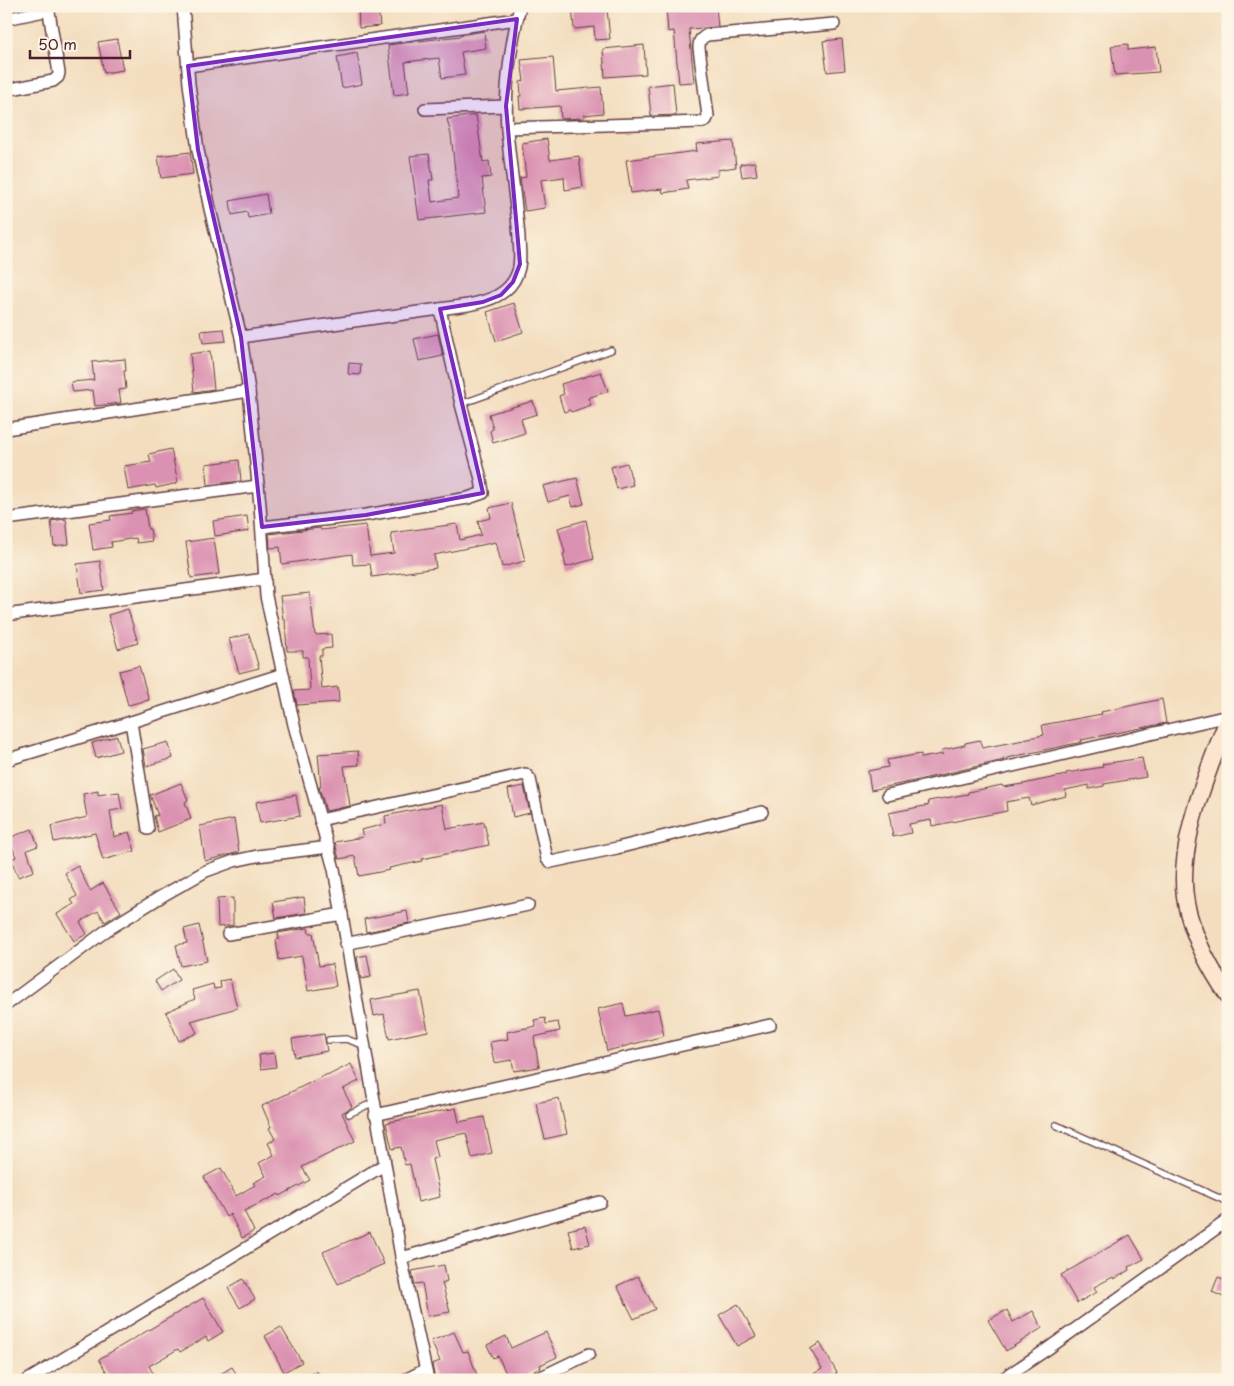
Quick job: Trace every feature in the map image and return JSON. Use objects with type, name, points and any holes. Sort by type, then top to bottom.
[{"type":"street","points":[[183,6],[194,122],[204,184],[241,337],[249,391],[262,527],[266,596],[294,725],[329,848],[401,1258],[427,1375],[405,1380]]},
{"type":"street","points":[[6,19],[49,8],[59,73],[58,77],[53,81],[6,90]]},
{"type":"street","points":[[188,66],[517,10],[509,58],[506,106],[520,264],[517,275],[507,289],[494,299],[483,302],[241,337]]},
{"type":"street","points":[[507,128],[703,122],[708,116],[700,48],[700,40],[702,38],[707,35],[834,24]]},
{"type":"street","points":[[425,109],[506,106]]},
{"type":"street","points":[[262,527],[366,515],[480,495],[482,493],[481,479],[461,404],[440,309]]},
{"type":"street","points":[[6,429],[249,391]]},
{"type":"street","points":[[6,518],[258,486]]},
{"type":"street","points":[[6,614],[265,579]]},
{"type":"street","points":[[6,760],[283,674]]},
{"type":"street","points":[[888,795],[1228,718]]},
{"type":"street","points":[[1228,718],[1196,808],[1187,845],[1184,870],[1187,910],[1198,943],[1212,972],[1228,995]]},
{"type":"street","points":[[131,722],[148,829]]},
{"type":"street","points":[[320,820],[525,774],[530,779],[547,859],[551,862],[617,848],[762,812]]},
{"type":"street","points":[[6,1006],[107,930],[169,891],[206,871],[251,857],[329,848]]},
{"type":"street","points":[[346,944],[528,905]]},
{"type":"street","points":[[228,934],[342,914]]},
{"type":"street","points":[[376,1115],[770,1025]]},
{"type":"street","points":[[28,1380],[384,1165]]},
{"type":"street","points":[[401,1258],[600,1202]]},
{"type":"street","points":[[1001,1380],[1228,1220]]},
{"type":"street","points":[[535,1380],[589,1354]]},
{"type":"street","points":[[310,1380],[314,1378],[316,1380]]},
{"type":"lane","points":[[461,404],[611,350]]},
{"type":"lane","points":[[330,1040],[346,1038],[363,1045]]},
{"type":"lane","points":[[349,1114],[374,1102]]},
{"type":"lane","points":[[1056,1125],[1228,1202]]},
{"type":"highlighted area","points":[[517,19],[506,106],[520,264],[513,282],[501,295],[483,302],[440,309],[483,493],[366,515],[262,527],[241,337],[198,150],[188,66]]},
{"type":"building","points":[[358,6],[378,6],[380,26],[359,28]]},
{"type":"building","points":[[590,6],[590,10],[607,9],[610,39],[595,40],[594,27],[574,29],[572,7]]},
{"type":"building","points":[[716,6],[718,27],[689,29],[694,82],[679,83],[674,31],[668,32],[666,8]]},
{"type":"building","points":[[484,31],[486,48],[461,52],[465,75],[442,78],[439,58],[405,62],[409,93],[394,95],[388,45]]},
{"type":"building","points":[[117,39],[123,70],[104,73],[98,42]]},
{"type":"building","points":[[842,39],[845,70],[827,72],[823,41]]},
{"type":"building","points":[[1128,44],[1128,50],[1156,47],[1159,72],[1115,75],[1111,46]]},
{"type":"building","points":[[644,45],[646,74],[605,77],[603,49]]},
{"type":"building","points":[[357,53],[362,84],[342,88],[337,57]]},
{"type":"building","points":[[553,57],[556,91],[601,87],[603,113],[584,115],[584,118],[561,119],[560,106],[520,109],[520,82],[524,81],[521,60]]},
{"type":"building","points":[[673,83],[676,115],[651,116],[648,86]]},
{"type":"building","points":[[476,115],[483,162],[489,161],[491,177],[482,178],[486,212],[419,220],[410,156],[429,154],[433,180],[429,180],[432,202],[458,198],[451,135],[447,119]]},
{"type":"building","points":[[547,139],[550,160],[579,156],[583,187],[565,190],[564,177],[541,180],[545,208],[525,211],[520,178],[526,177],[522,143]]},
{"type":"building","points":[[733,141],[736,167],[717,170],[718,176],[686,180],[688,189],[663,193],[662,189],[631,193],[626,160],[697,151],[696,144]]},
{"type":"building","points":[[190,152],[193,174],[161,178],[158,156]]},
{"type":"building","points":[[755,162],[757,175],[742,177],[740,164]]},
{"type":"building","points":[[266,194],[269,214],[248,218],[247,212],[232,215],[230,201]]},
{"type":"building","points":[[514,303],[523,332],[496,341],[487,312]]},
{"type":"building","points":[[224,329],[226,341],[203,343],[201,331]]},
{"type":"building","points":[[438,334],[443,356],[419,361],[414,339]]},
{"type":"building","points":[[210,351],[214,389],[194,392],[190,354]]},
{"type":"building","points":[[125,359],[126,389],[119,390],[121,403],[95,406],[93,390],[73,392],[71,382],[94,380],[92,362]]},
{"type":"building","points":[[349,363],[361,364],[360,375],[348,374]]},
{"type":"building","points":[[601,372],[608,391],[588,398],[591,405],[571,412],[570,410],[564,412],[559,396],[564,394],[561,384]]},
{"type":"building","points":[[533,401],[537,414],[521,419],[525,433],[493,443],[490,431],[493,429],[489,414]]},
{"type":"building","points":[[171,449],[178,483],[156,488],[155,485],[128,490],[124,466],[151,462],[149,454]]},
{"type":"building","points":[[239,460],[241,481],[208,485],[206,464]]},
{"type":"building","points":[[627,463],[633,485],[617,489],[611,467]]},
{"type":"building","points":[[577,478],[584,504],[573,507],[570,496],[548,502],[543,486]]},
{"type":"building","points":[[511,503],[525,561],[502,567],[496,542],[434,555],[436,568],[372,577],[370,564],[353,565],[352,554],[282,564],[280,547],[270,548],[269,534],[366,525],[370,556],[394,553],[391,533],[457,524],[460,540],[481,535],[478,521],[491,518],[489,508]]},
{"type":"building","points":[[145,509],[152,541],[137,543],[136,538],[111,542],[112,547],[93,550],[89,523],[111,520],[110,516]]},
{"type":"building","points":[[247,516],[249,531],[215,536],[213,521]]},
{"type":"building","points":[[66,519],[69,544],[54,546],[51,521]]},
{"type":"building","points":[[586,520],[594,559],[566,567],[563,554],[565,553],[558,528]]},
{"type":"building","points":[[214,538],[219,574],[191,578],[186,542]]},
{"type":"building","points":[[100,561],[104,590],[81,593],[77,564]]},
{"type":"building","points":[[310,593],[315,635],[331,634],[332,648],[322,649],[322,656],[319,656],[322,689],[338,687],[339,702],[297,705],[294,691],[310,690],[308,657],[303,657],[303,651],[287,651],[285,620],[283,620],[280,596]]},
{"type":"building","points":[[128,609],[138,643],[118,649],[108,615]]},
{"type":"building","points":[[249,634],[259,668],[239,673],[229,639]]},
{"type":"building","points":[[139,666],[149,700],[128,705],[119,671]]},
{"type":"building","points":[[1162,699],[1166,723],[1081,740],[1082,742],[871,790],[868,771],[888,767],[887,760],[921,754],[921,758],[943,754],[942,750],[980,740],[982,748],[1024,740],[1044,735],[1042,725],[1102,714],[1101,712]]},
{"type":"building","points":[[117,736],[121,751],[96,758],[92,743]]},
{"type":"building","points":[[168,742],[173,758],[146,766],[143,749]]},
{"type":"building","points":[[358,751],[359,765],[344,766],[350,806],[326,811],[319,787],[321,787],[318,754]]},
{"type":"building","points":[[1142,758],[1146,777],[1104,784],[1104,786],[1089,789],[1089,785],[1065,790],[1066,796],[1031,805],[1029,798],[1006,802],[1007,811],[932,826],[931,820],[909,824],[911,833],[893,837],[889,813],[929,805],[928,801],[968,794],[968,792],[1002,785],[1003,787],[1023,784],[1066,775],[1066,773],[1103,767],[1102,764]]},
{"type":"building","points":[[181,783],[188,800],[185,802],[191,819],[158,832],[154,816],[158,815],[150,795]]},
{"type":"building","points":[[524,786],[530,813],[513,817],[508,789]]},
{"type":"building","points":[[98,791],[98,795],[119,792],[122,809],[110,811],[114,837],[129,832],[135,851],[103,860],[95,833],[54,842],[51,826],[87,817],[83,794]]},
{"type":"building","points":[[296,795],[300,816],[260,823],[256,802]]},
{"type":"building","points":[[442,804],[447,829],[484,822],[489,845],[422,859],[422,861],[389,868],[390,870],[359,876],[355,856],[339,859],[335,842],[363,837],[361,830],[386,824],[385,816]]},
{"type":"building","points":[[234,819],[239,852],[205,861],[200,826]]},
{"type":"building","points":[[32,829],[38,846],[27,850],[34,871],[18,877],[11,859],[16,857],[9,838]]},
{"type":"building","points":[[78,866],[90,891],[103,883],[121,912],[105,922],[98,911],[80,922],[87,934],[74,941],[57,914],[74,904],[71,900],[77,896],[65,873]]},
{"type":"building","points":[[304,897],[306,913],[276,918],[273,902]]},
{"type":"building","points":[[233,898],[233,925],[218,927],[217,899]]},
{"type":"building","points":[[407,911],[409,923],[366,932],[364,919]]},
{"type":"building","points":[[199,925],[207,961],[181,966],[176,945],[187,943],[184,929]]},
{"type":"building","points":[[308,928],[309,933],[313,933],[319,966],[332,964],[336,986],[308,991],[302,956],[279,960],[276,940],[279,939],[278,933]]},
{"type":"building","points":[[367,955],[371,977],[361,979],[357,957]]},
{"type":"building","points":[[173,969],[179,980],[161,991],[155,981]]},
{"type":"building","points":[[230,979],[237,1008],[191,1021],[197,1033],[179,1041],[166,1012],[195,999],[192,990],[213,984],[214,989],[221,988],[220,981]]},
{"type":"building","points":[[420,991],[428,1031],[389,1039],[384,1014],[374,1016],[371,1000]]},
{"type":"building","points":[[623,1003],[626,1016],[658,1009],[664,1036],[607,1051],[598,1009]]},
{"type":"building","points":[[545,1018],[546,1024],[558,1022],[560,1031],[534,1037],[539,1067],[514,1071],[512,1060],[494,1063],[490,1042],[508,1039],[507,1032],[536,1026],[534,1020]]},
{"type":"building","points":[[324,1034],[327,1051],[295,1057],[292,1039]]},
{"type":"building","points":[[274,1053],[276,1067],[261,1069],[259,1055]]},
{"type":"building","points":[[351,1064],[359,1081],[343,1089],[352,1107],[342,1113],[355,1141],[302,1167],[310,1180],[280,1196],[279,1194],[244,1211],[254,1231],[242,1238],[230,1214],[226,1217],[204,1177],[221,1168],[236,1196],[255,1185],[253,1183],[266,1176],[259,1163],[274,1155],[268,1143],[275,1139],[269,1128],[271,1127],[262,1106]]},
{"type":"building","points":[[559,1098],[567,1134],[545,1139],[536,1103]]},
{"type":"building","points":[[456,1108],[459,1122],[484,1117],[492,1153],[472,1158],[466,1133],[434,1140],[438,1157],[432,1159],[440,1197],[418,1202],[410,1164],[405,1165],[401,1147],[392,1149],[386,1123]]},
{"type":"building","points":[[585,1226],[590,1244],[573,1248],[568,1230]]},
{"type":"building","points":[[370,1232],[384,1264],[338,1284],[323,1252]]},
{"type":"building","points":[[1130,1235],[1144,1259],[1129,1267],[1130,1270],[1114,1279],[1113,1277],[1094,1287],[1097,1292],[1077,1303],[1061,1275]]},
{"type":"building","points":[[444,1265],[447,1281],[442,1283],[450,1312],[428,1316],[422,1283],[415,1284],[412,1271]]},
{"type":"building","points":[[638,1276],[655,1309],[634,1319],[617,1286]]},
{"type":"building","points":[[1218,1277],[1228,1281],[1228,1299],[1212,1292]]},
{"type":"building","points":[[243,1279],[255,1299],[240,1308],[228,1288]]},
{"type":"building","points":[[203,1298],[223,1332],[208,1341],[206,1337],[180,1352],[178,1349],[149,1366],[157,1380],[111,1380],[99,1359]]},
{"type":"building","points":[[738,1304],[756,1336],[737,1346],[719,1315]]},
{"type":"building","points":[[1007,1310],[1013,1322],[1033,1311],[1042,1328],[1006,1351],[988,1320]]},
{"type":"building","points":[[281,1327],[302,1362],[284,1372],[265,1336]]},
{"type":"building","points":[[454,1332],[463,1352],[468,1351],[479,1380],[435,1380],[432,1364],[440,1361],[431,1341]]},
{"type":"building","points":[[546,1332],[557,1357],[540,1365],[541,1368],[509,1380],[498,1356],[493,1358],[487,1345],[506,1336],[511,1348]]},
{"type":"building","points":[[820,1343],[837,1373],[826,1380],[803,1380],[822,1369],[810,1349]]},
{"type":"building","points":[[232,1367],[240,1380],[210,1380]]}]
